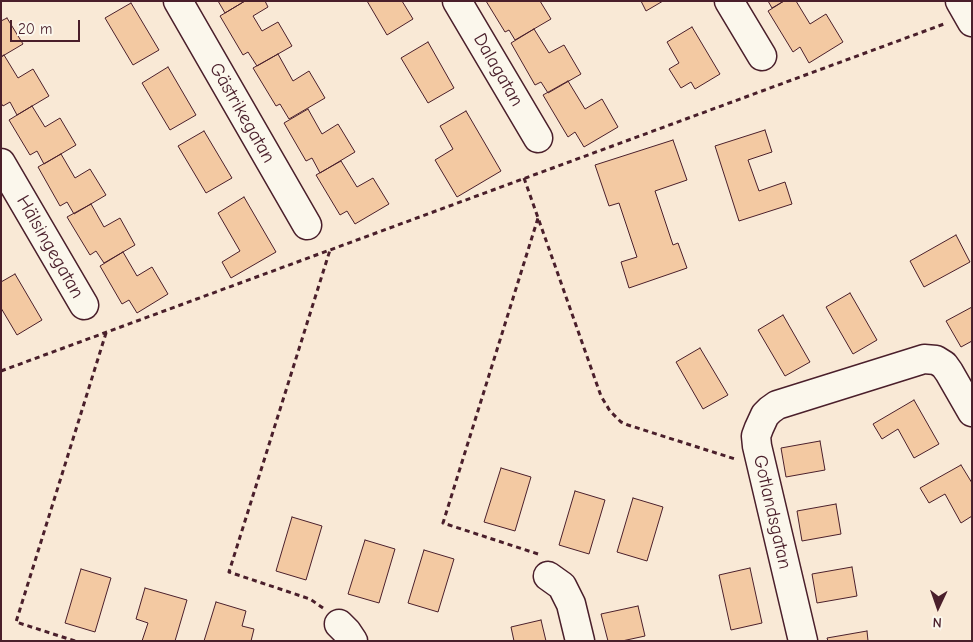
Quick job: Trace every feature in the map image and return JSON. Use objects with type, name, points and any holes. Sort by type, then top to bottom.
[{"type":"street","name":"Gästrikegatan","points":[[178,1],[307,224]]},
{"type":"street","name":"Dalagatan","points":[[458,1],[538,138]]},
{"type":"street","points":[[729,1],[762,56]]},
{"type":"street","name":"Hälsingegatan","points":[[1,163],[84,305]]},
{"type":"street","name":"Gotlandsgatan","points":[[803,641],[756,446],[756,436],[765,415],[778,405],[924,359],[941,362],[949,372],[972,412]]},
{"type":"street","points":[[548,576],[562,586],[571,604],[580,641]]},
{"type":"path","points":[[1,371],[966,13]]},
{"type":"path","points":[[524,178],[601,396],[615,416],[621,422],[628,425],[762,467]]},
{"type":"path","points":[[538,218],[443,523],[537,553],[546,563],[548,576]]},
{"type":"path","points":[[330,249],[229,572],[310,599],[318,604],[346,632]]},
{"type":"path","points":[[75,641],[16,622],[106,332]]},
{"type":"building","points":[[218,1],[245,1],[225,13]]},
{"type":"building","points":[[245,1],[265,1],[268,7],[253,16],[262,31],[278,22],[292,46],[257,66],[248,52],[243,55],[220,16]]},
{"type":"building","points":[[367,1],[402,1],[413,19],[387,35]]},
{"type":"building","points":[[486,1],[540,1],[551,19],[515,40],[509,30],[505,32]]},
{"type":"building","points":[[641,1],[663,1],[646,11]]},
{"type":"building","points":[[768,1],[784,1],[772,8]]},
{"type":"building","points":[[784,1],[796,1],[810,24],[826,14],[843,42],[809,63],[800,47],[793,52],[768,11]]},
{"type":"building","points":[[131,3],[159,50],[133,65],[105,18]]},
{"type":"building","points":[[7,18],[23,44],[1,57],[1,21]]},
{"type":"building","points":[[692,27],[720,74],[695,89],[691,82],[681,88],[669,69],[679,63],[667,42]]},
{"type":"building","points":[[534,29],[549,53],[564,45],[581,74],[548,93],[541,82],[535,85],[511,43]]},
{"type":"building","points":[[428,42],[454,88],[428,103],[401,58]]},
{"type":"building","points":[[278,54],[293,81],[309,71],[325,98],[289,119],[280,104],[276,106],[253,68]]},
{"type":"building","points":[[4,55],[18,78],[33,69],[49,96],[17,115],[10,102],[3,106],[1,103],[1,57]]},
{"type":"building","points":[[168,67],[196,115],[170,130],[142,83]]},
{"type":"building","points":[[568,81],[585,109],[602,99],[618,127],[584,147],[575,132],[568,137],[543,95]]},
{"type":"building","points":[[32,106],[45,127],[60,118],[76,145],[44,164],[37,151],[30,155],[9,120]]},
{"type":"building","points":[[308,109],[322,134],[338,124],[355,152],[320,173],[312,158],[306,161],[284,123]]},
{"type":"building","points":[[466,111],[501,171],[457,197],[435,160],[453,149],[440,126]]},
{"type":"building","points":[[765,130],[772,152],[748,160],[759,191],[785,182],[792,204],[739,221],[715,146]]},
{"type":"building","points":[[204,131],[232,178],[206,193],[178,146]]},
{"type":"building","points":[[673,140],[687,180],[655,191],[673,245],[678,243],[687,268],[629,288],[621,262],[637,257],[619,203],[609,206],[595,165]]},
{"type":"building","points":[[61,154],[75,178],[90,169],[106,195],[74,214],[67,202],[60,206],[38,167]]},
{"type":"building","points":[[341,161],[357,187],[373,178],[389,204],[355,224],[347,211],[340,215],[316,175]]},
{"type":"building","points":[[244,197],[276,252],[231,278],[222,262],[240,251],[218,213]]},
{"type":"building","points":[[91,204],[104,227],[120,218],[135,245],[104,263],[96,251],[90,255],[67,217]]},
{"type":"building","points":[[956,235],[970,262],[924,287],[910,261]]},
{"type":"building","points":[[123,252],[137,276],[152,267],[168,294],[137,313],[129,300],[122,304],[100,266]]},
{"type":"building","points":[[15,274],[42,320],[17,335],[1,308],[1,282]]},
{"type":"building","points":[[850,293],[877,340],[853,354],[826,307]]},
{"type":"building","points":[[972,307],[972,341],[961,347],[946,321]]},
{"type":"building","points":[[783,315],[810,362],[785,376],[758,330]]},
{"type":"building","points":[[700,348],[728,395],[703,409],[676,362]]},
{"type":"building","points":[[914,400],[939,444],[914,458],[898,429],[882,439],[873,424]]},
{"type":"building","points":[[820,441],[825,470],[786,477],[781,448]]},
{"type":"building","points":[[961,465],[972,483],[972,516],[961,523],[945,494],[929,503],[920,488]]},
{"type":"building","points":[[501,468],[531,477],[515,531],[484,522]]},
{"type":"building","points":[[575,491],[605,500],[589,554],[559,545]]},
{"type":"building","points":[[633,498],[663,507],[647,561],[617,552]]},
{"type":"building","points":[[836,504],[841,534],[802,541],[797,511]]},
{"type":"building","points":[[292,517],[322,526],[306,580],[276,571]]},
{"type":"building","points":[[365,540],[395,549],[379,603],[348,594]]},
{"type":"building","points":[[424,550],[454,559],[438,612],[408,603]]},
{"type":"building","points":[[852,567],[857,596],[817,603],[812,574]]},
{"type":"building","points":[[750,568],[762,623],[731,630],[719,575]]},
{"type":"building","points":[[81,569],[111,578],[95,632],[65,623]]},
{"type":"building","points":[[145,588],[187,600],[175,641],[142,641],[148,623],[136,619]]},
{"type":"building","points":[[216,602],[246,611],[242,626],[254,629],[251,641],[204,641]]},
{"type":"building","points":[[638,606],[645,636],[622,641],[608,641],[601,614]]},
{"type":"building","points":[[541,620],[546,641],[514,641],[511,627]]},
{"type":"building","points":[[867,631],[868,641],[828,641],[827,638]]}]
